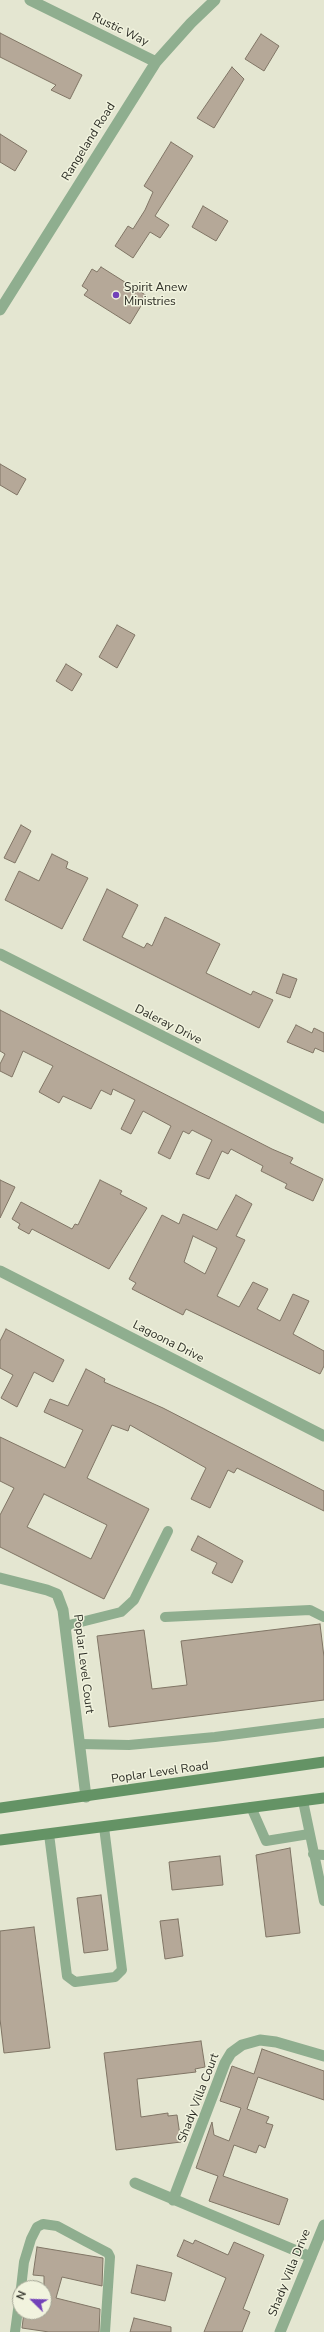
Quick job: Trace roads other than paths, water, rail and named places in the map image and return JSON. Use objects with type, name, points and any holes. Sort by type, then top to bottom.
[{"type":"main road","name":"Poplar Level Road","points":[[0,1808],[324,1762]]},
{"type":"main road","points":[[0,1840],[324,1798]]},
{"type":"street","name":"Rustic Way","points":[[30,0],[156,62]]},
{"type":"street","name":"Rangeland Road","points":[[0,310],[156,62],[191,23],[215,0]]},
{"type":"street","name":"Daleray Drive","points":[[0,954],[324,1118]]},
{"type":"street","name":"Lagoona Drive","points":[[0,1271],[324,1436]]},
{"type":"street","name":"Poplar Level Court","points":[[0,1578],[57,1594],[63,1610],[66,1626],[86,1797]]},
{"type":"street","name":"Shady Villa Court","points":[[173,2200],[225,2062],[231,2053],[242,2045],[260,2040],[276,2042],[324,2056]]},
{"type":"street","points":[[135,2183],[311,2257]]},
{"type":"street","name":"Shady Villa Drive","points":[[280,2332],[324,2224]]},
{"type":"lane","points":[[66,1626],[120,1612],[134,1600],[168,1532]]},
{"type":"lane","points":[[166,1617],[310,1610],[324,1617]]},
{"type":"lane","points":[[80,1744],[129,1745],[215,1737],[324,1724]]},
{"type":"lane","points":[[302,1801],[324,1901]]},
{"type":"lane","points":[[251,1808],[266,1841],[309,1834]]},
{"type":"lane","points":[[49,1834],[66,1976],[75,1982],[114,1977],[122,1970],[104,1827]]},
{"type":"lane","points":[[313,1854],[324,1855]]},
{"type":"lane","points":[[22,2280],[24,2262],[31,2239],[37,2227],[42,2224],[50,2224],[108,2253],[110,2258],[104,2332]]},
{"type":"lane","points":[[15,2332],[17,2320]]},
{"type":"place","name":"Spirit Anew Ministries","points":[[116,295]]}]
